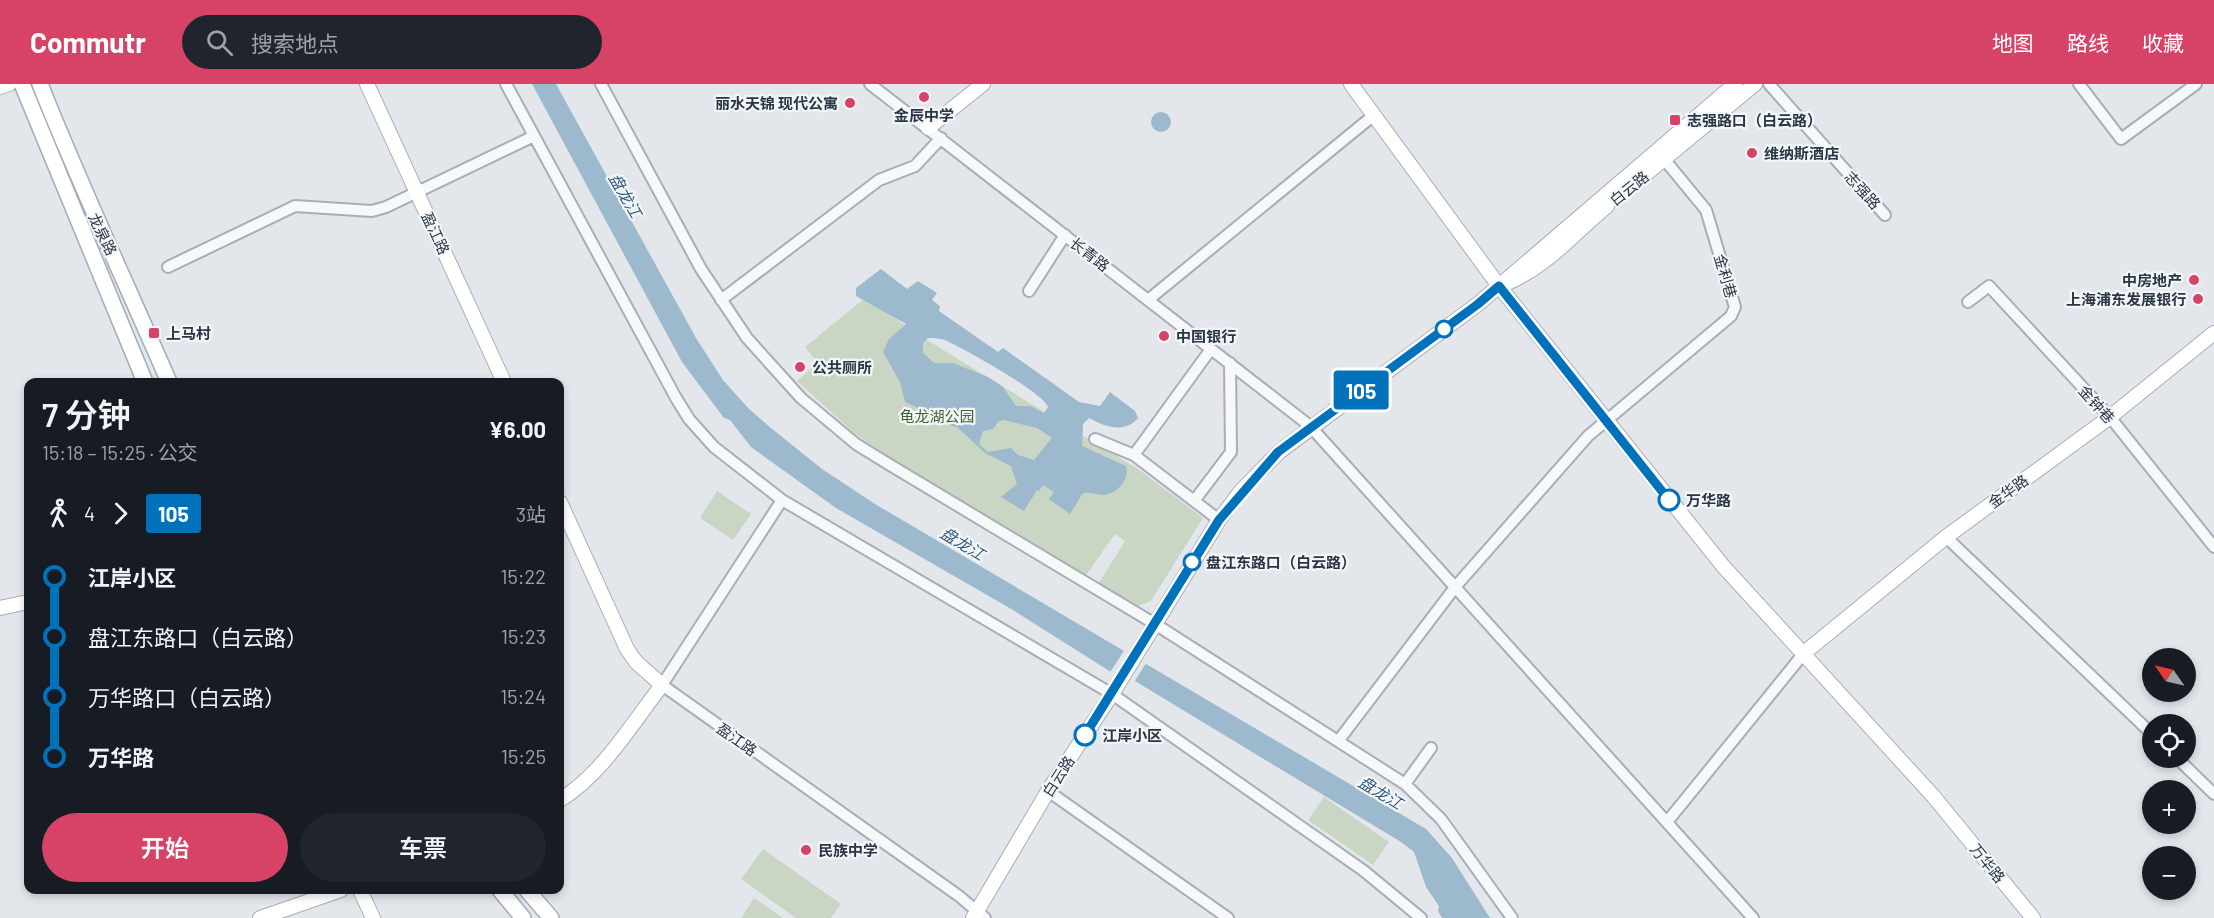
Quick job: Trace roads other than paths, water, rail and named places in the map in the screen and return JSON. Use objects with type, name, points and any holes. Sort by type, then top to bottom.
[{"type":"main road","name":"龙泉路","points":[[22,84],[143,378]]},
{"type":"main road","name":"龙泉路","points":[[40,84],[86,199],[113,252],[167,378]]},
{"type":"main road","points":[[503,894],[523,918]]},
{"type":"main road","points":[[530,894],[551,918]]},
{"type":"street","points":[[0,87],[9,84]]},
{"type":"street","name":"盈江路","points":[[368,84],[502,378]]},
{"type":"street","points":[[506,84],[689,419],[714,447],[782,500],[1115,688],[1364,871],[1421,918]]},
{"type":"street","points":[[601,84],[701,269],[747,338],[801,398],[856,444],[1155,624],[1405,784],[1441,819],[1512,918]]},
{"type":"street","name":"长青路","points":[[870,84],[1310,426],[1753,918]]},
{"type":"street","points":[[928,128],[983,84]]},
{"type":"street","name":"万华路","points":[[1351,84],[1499,286],[1723,566],[1934,797],[2033,918]]},
{"type":"street","name":"白云路","points":[[978,916],[1048,791],[1142,646],[1219,520],[1278,452],[1310,426],[1468,312],[1735,84]]},
{"type":"street","name":"白云路","points":[[1499,286],[1529,274],[1755,84]]},
{"type":"street","name":"志强路","points":[[1769,84],[1885,215]]},
{"type":"street","points":[[2079,84],[2121,139],[2196,84]]},
{"type":"street","points":[[1148,300],[1374,115]]},
{"type":"street","points":[[168,267],[295,206],[372,210],[417,192],[534,136]]},
{"type":"street","points":[[721,300],[879,180],[915,166],[941,138]]},
{"type":"street","name":"金利巷","points":[[1605,421],[1712,335],[1731,316],[1735,306],[1706,210],[1664,159]]},
{"type":"street","points":[[1029,291],[1065,235]]},
{"type":"street","name":"金钟巷","points":[[1968,302],[1989,286],[2110,417],[2214,547]]},
{"type":"street","name":"金华路","points":[[1804,653],[1946,537],[2110,417],[2214,333]]},
{"type":"street","points":[[1134,455],[1211,349]]},
{"type":"street","points":[[1194,501],[1231,452],[1230,363]]},
{"type":"street","points":[[1339,740],[1456,586],[1588,436],[1605,421]]},
{"type":"street","points":[[1095,439],[1134,455],[1219,520]]},
{"type":"street","points":[[564,797],[599,766],[662,685],[782,500]]},
{"type":"street","name":"盈江路","points":[[564,511],[627,649],[642,669],[978,916]]},
{"type":"street","points":[[1946,537],[2142,724]]},
{"type":"street","points":[[0,608],[24,603]]},
{"type":"street","points":[[1667,822],[1804,653]]},
{"type":"street","points":[[1405,784],[1431,747]]},
{"type":"street","points":[[2189,768],[2212,787]]},
{"type":"street","points":[[1048,791],[1228,918]]},
{"type":"street","points":[[260,918],[329,894]]},
{"type":"street","points":[[362,894],[373,918]]},
{"type":"water","points":[[532,84],[556,84],[696,338],[723,380],[749,409],[822,469],[875,504],[1426,829],[1452,858],[1490,918],[1442,918],[1438,911],[1439,906],[1426,887],[1414,852],[1401,842],[1135,681],[1111,672],[1013,610],[836,508],[751,447],[730,420],[724,418],[682,362]]},
{"type":"water","points":[[1161,112],[1168,115],[1171,122],[1168,129],[1161,132],[1154,129],[1151,122],[1154,115]]},
{"type":"water","points":[[881,269],[907,289],[918,281],[937,293],[932,300],[940,306],[939,311],[998,352],[1003,348],[1079,402],[1100,406],[1110,392],[1135,411],[1138,418],[1127,426],[1115,427],[1089,418],[1083,424],[1082,446],[1126,466],[1124,481],[1118,489],[1109,494],[1083,493],[1070,514],[1049,499],[1054,492],[1043,485],[1039,491],[1037,490],[1024,511],[1001,497],[1017,484],[1011,466],[985,453],[958,428],[935,419],[930,414],[905,402],[900,382],[883,352],[889,339],[906,324],[856,296],[856,288]],"holes":[[[928,338],[945,340],[986,362],[1033,392],[1048,407],[1044,413],[1030,406],[1016,406],[1003,387],[988,377],[953,363],[934,363],[923,353],[923,343]],[[1004,420],[1037,428],[1052,438],[1034,460],[1018,455],[1011,448],[988,452],[979,444],[983,431],[993,429],[999,421]]]},
{"type":"place","name":"金辰中学","points":[[924,97]]},
{"type":"place","name":"丽水天锦 现代公寓","points":[[850,103]]},
{"type":"place","name":"志强路口（白云路）","points":[[1675,120]]},
{"type":"place","name":"维纳斯酒店","points":[[1752,153]]},
{"type":"place","name":"中房地产","points":[[2194,280]]},
{"type":"place","name":"上海浦东发展银行","points":[[2198,299]]},
{"type":"place","name":"上马村","points":[[154,333]]},
{"type":"place","name":"中国银行","points":[[1164,336]]},
{"type":"place","name":"公共厕所","points":[[800,367]]},
{"type":"place","name":"万华路","points":[[1669,500]]},
{"type":"place","name":"盘江东路口（白云路）","points":[[1192,562]]},
{"type":"place","name":"江岸小区","points":[[1085,735]]},
{"type":"place","name":"民族中学","points":[[806,850]]},
{"type":"water label","name":"盘龙江","points":[[626,195]]},
{"type":"water label","name":"盘龙江","points":[[963,543]]},
{"type":"water label","name":"盘龙江","points":[[1381,792]]},
{"type":"park label","name":"龟龙湖公园","points":[[937,416]]}]
